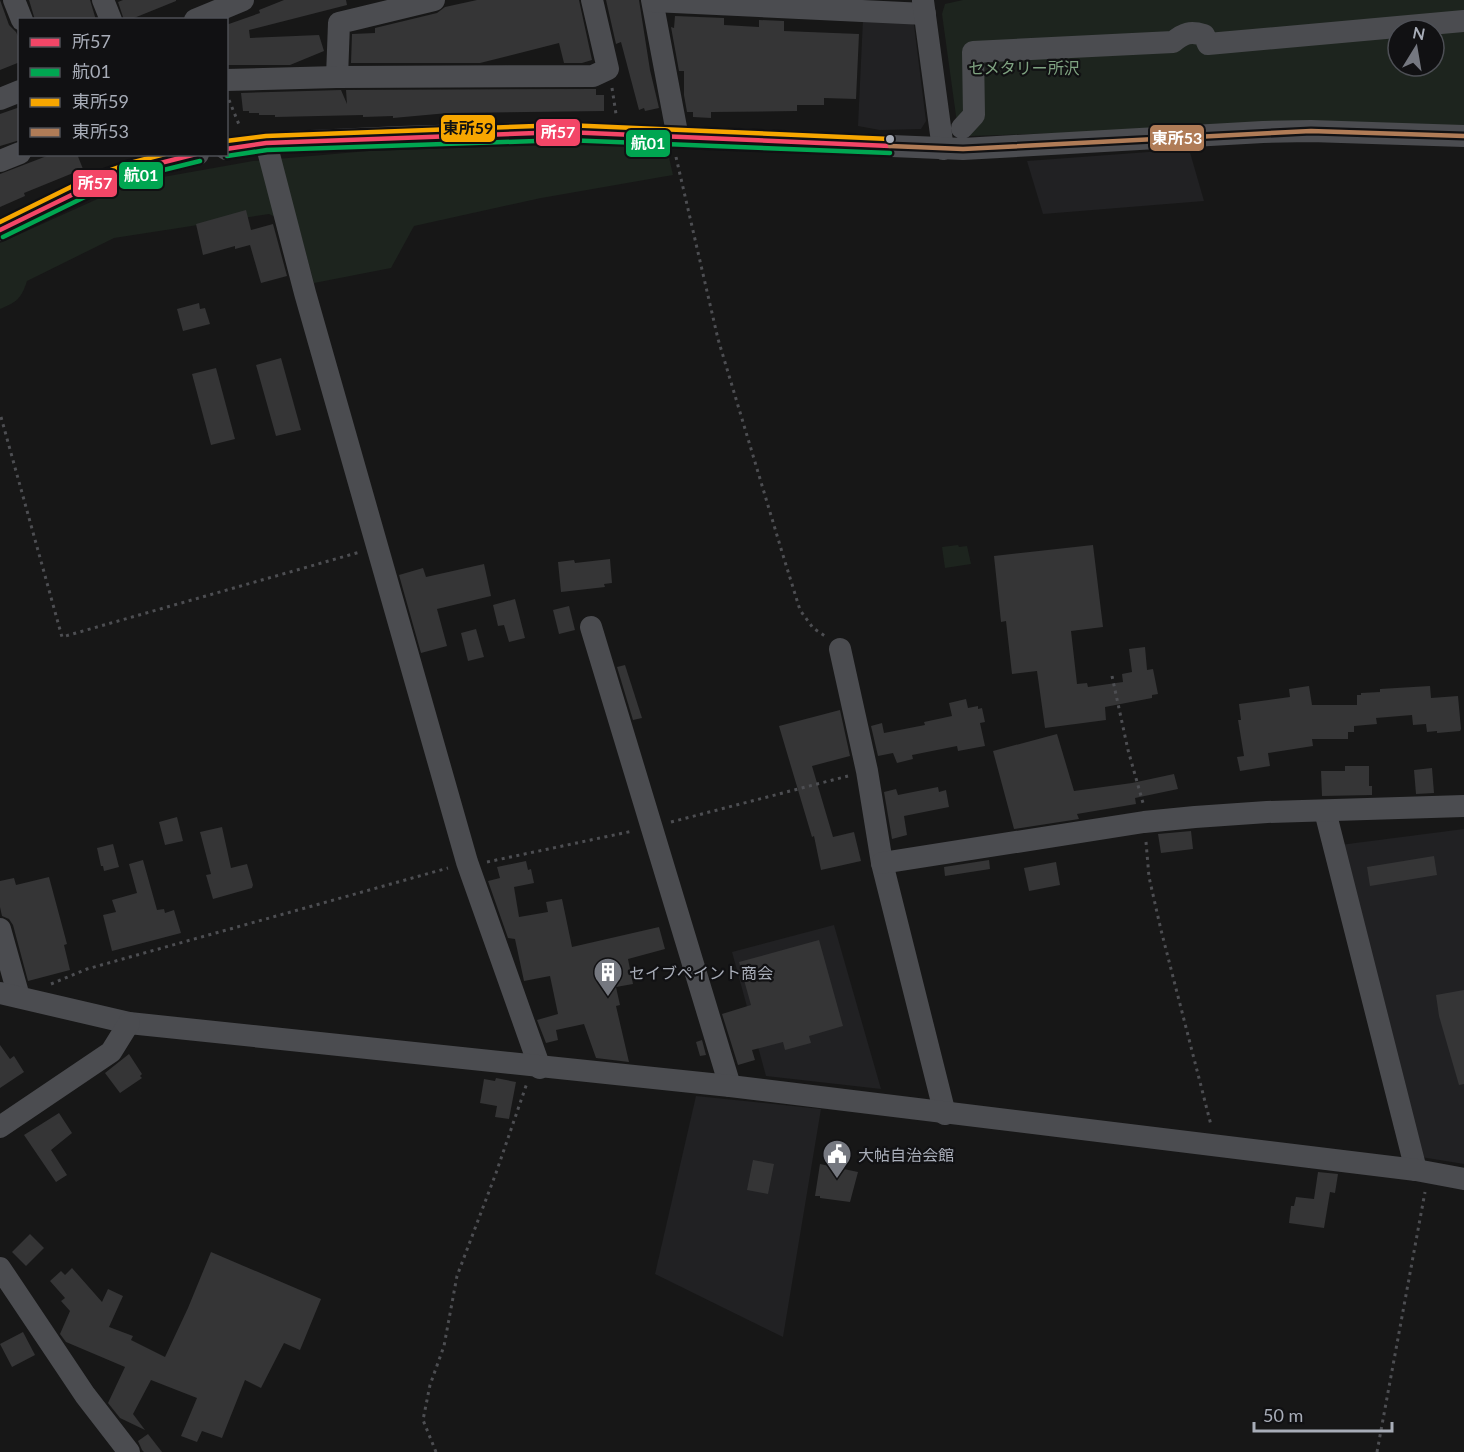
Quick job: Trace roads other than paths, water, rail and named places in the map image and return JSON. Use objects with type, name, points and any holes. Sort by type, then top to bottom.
[{"type":"street","points":[[14,0],[21,18]]},
{"type":"street","points":[[103,0],[110,18]]},
{"type":"street","points":[[196,14],[243,0]]},
{"type":"street","points":[[337,77],[339,23],[434,0]]},
{"type":"street","points":[[228,80],[593,76],[608,69],[592,0]]},
{"type":"street","points":[[675,138],[652,1],[924,7],[943,148]]},
{"type":"street","points":[[962,128],[974,115],[973,52],[1173,42],[1179,36],[1191,31],[1204,35],[1208,44],[1464,21]]},
{"type":"street","points":[[0,99],[18,92]]},
{"type":"street","points":[[228,149],[266,143],[515,133],[617,134],[943,148],[1263,132],[1311,131],[1464,136]]},
{"type":"street","points":[[266,143],[305,293],[467,862],[536,1067]]},
{"type":"street","points":[[0,161],[18,154]]},
{"type":"street","points":[[0,230],[94,184],[167,158],[182,156]]},
{"type":"street","points":[[591,627],[730,1086]]},
{"type":"street","points":[[840,649],[867,771],[882,862],[945,1114]]},
{"type":"street","points":[[882,862],[1144,822],[1207,816],[1464,806]]},
{"type":"street","points":[[1324,811],[1358,948],[1422,1171]]},
{"type":"street","points":[[0,929],[9,995],[129,1023],[730,1086],[1422,1171],[1464,1179]]},
{"type":"street","points":[[0,1127],[111,1052],[129,1023]]},
{"type":"street","points":[[0,1268],[85,1395],[129,1452]]},
{"type":"place","name":"セイブペイント商会","points":[[608,998]]},
{"type":"place","name":"大帖自治会館","points":[[837,1180]]},
{"type":"park label","name":"セメタリー所沢","points":[[1024,67]]}]
